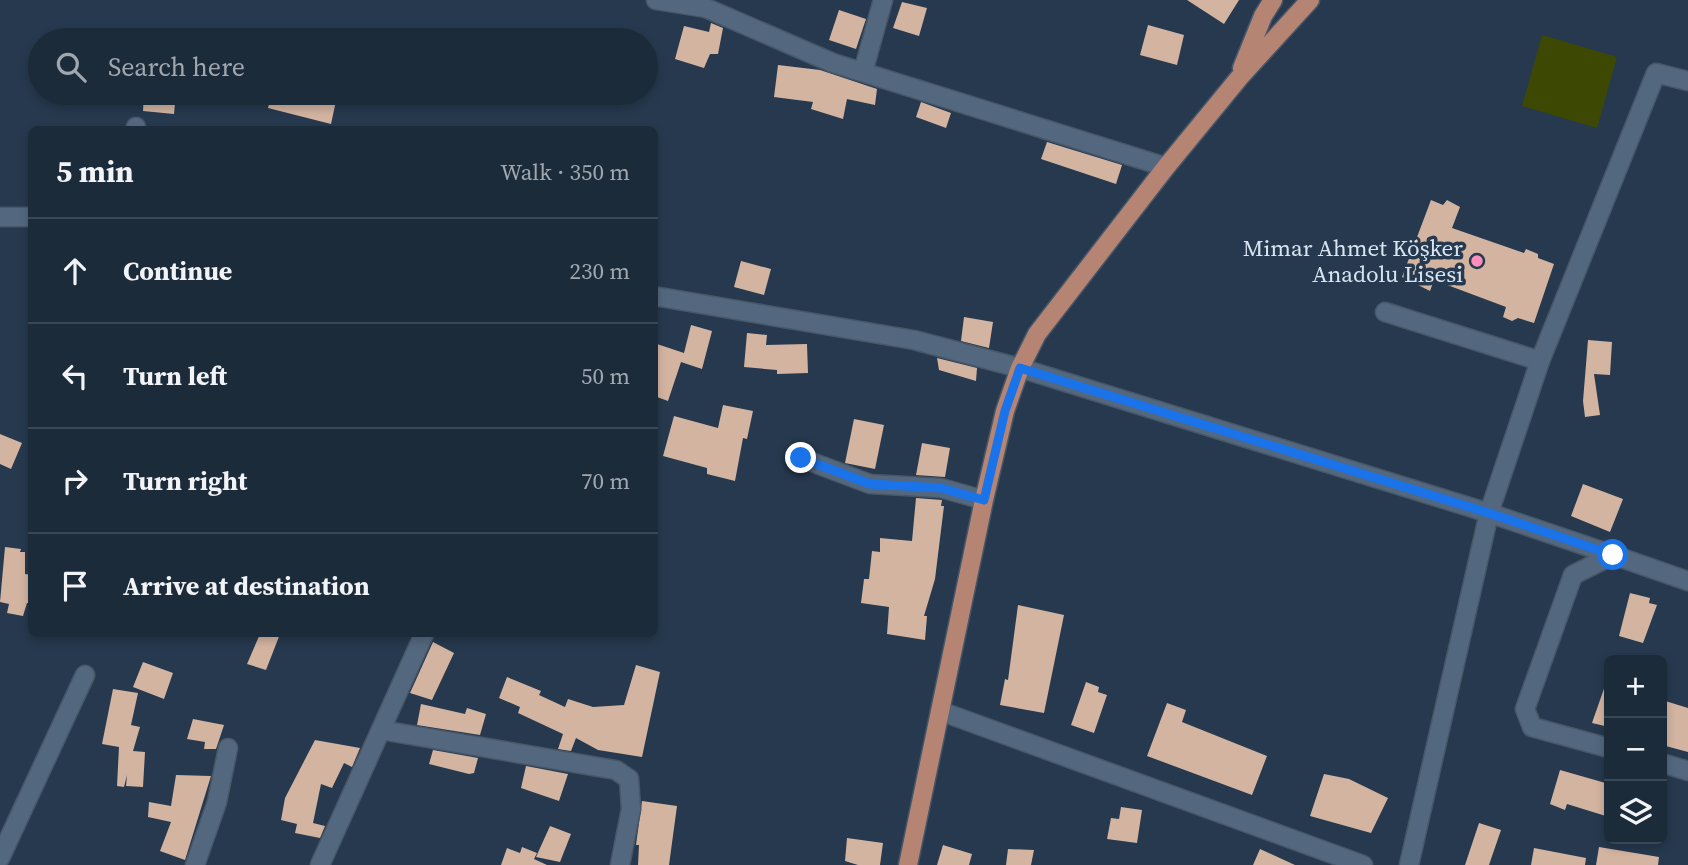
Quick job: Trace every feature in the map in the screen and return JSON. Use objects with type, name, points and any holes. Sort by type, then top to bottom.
[{"type":"main road","points":[[1238,78],[1262,16],[1273,0]]},
{"type":"main road","points":[[908,865],[984,500],[1005,411],[1020,368],[1037,334],[1166,167],[1238,78],[1310,0]]},
{"type":"street","points":[[656,0],[706,8],[833,63],[1166,167]]},
{"type":"street","points":[[863,72],[883,0]]},
{"type":"street","points":[[1409,865],[1489,513],[1540,361],[1656,73],[1688,81]]},
{"type":"street","points":[[0,217],[28,217]]},
{"type":"street","points":[[658,297],[914,340],[1020,368],[1489,513],[1688,581]]},
{"type":"street","points":[[1385,312],[1540,361]]},
{"type":"street","points":[[801,458],[870,484],[941,488],[984,500]]},
{"type":"street","points":[[1604,747],[1532,727],[1525,709],[1573,575],[1613,555]]},
{"type":"street","points":[[320,865],[423,637]]},
{"type":"street","points":[[0,858],[85,675]]},
{"type":"street","points":[[940,711],[1363,865]]},
{"type":"street","points":[[381,730],[616,770],[629,779],[631,809],[621,865]]},
{"type":"street","points":[[195,865],[217,802],[228,748]]},
{"type":"street","points":[[1667,765],[1688,771]]},
{"type":"green space","points":[[1542,35],[1617,57],[1597,128],[1522,106]]},
{"type":"building","points":[[1187,0],[1239,0],[1224,24]]},
{"type":"building","points":[[902,2],[927,8],[919,36],[893,28]]},
{"type":"building","points":[[839,10],[866,19],[856,49],[829,40]]},
{"type":"building","points":[[711,23],[723,28],[718,54],[710,54],[704,68],[675,59],[684,26],[709,32]]},
{"type":"building","points":[[1148,25],[1184,35],[1177,65],[1140,55]]},
{"type":"building","points":[[778,65],[820,70],[877,89],[875,105],[847,99],[843,119],[811,109],[813,102],[774,97]]},
{"type":"building","points":[[921,102],[951,113],[946,128],[916,117]]},
{"type":"building","points":[[143,105],[175,105],[174,114],[143,111]]},
{"type":"building","points":[[269,105],[335,105],[331,124],[268,108]]},
{"type":"building","points":[[1047,142],[1122,165],[1116,184],[1041,159]]},
{"type":"building","name":"Mimar Ahmet Köşker Anadolu Lisesi","points":[[1431,200],[1443,205],[1447,200],[1460,207],[1452,228],[1524,253],[1526,249],[1538,254],[1538,258],[1554,264],[1534,323],[1518,318],[1512,321],[1503,317],[1506,307],[1434,280],[1430,291],[1402,277]]},
{"type":"building","points":[[741,261],[771,269],[764,295],[734,287]]},
{"type":"building","points":[[964,317],[993,322],[989,348],[961,341]]},
{"type":"building","points":[[691,325],[712,331],[702,369],[681,362],[668,401],[658,397],[658,344],[684,353]]},
{"type":"building","points":[[747,333],[767,335],[766,345],[807,344],[808,373],[777,374],[777,370],[744,367]]},
{"type":"building","points":[[1588,340],[1612,342],[1610,375],[1594,374],[1600,415],[1585,417],[1583,401]]},
{"type":"building","points":[[937,358],[977,368],[976,381],[939,370]]},
{"type":"building","points":[[723,405],[753,411],[747,439],[743,438],[735,481],[707,474],[707,468],[663,456],[674,416],[718,428]]},
{"type":"building","points":[[854,419],[884,425],[875,469],[845,463]]},
{"type":"building","points":[[0,434],[22,443],[11,469],[0,464]]},
{"type":"building","points":[[922,443],[950,448],[945,477],[916,475]]},
{"type":"building","points":[[1583,484],[1623,499],[1610,532],[1571,516]]},
{"type":"building","points":[[916,498],[942,500],[941,506],[944,506],[935,579],[924,616],[927,616],[925,640],[887,634],[889,607],[861,603],[864,579],[869,579],[872,551],[880,552],[880,538],[912,541]]},
{"type":"building","points":[[5,547],[21,549],[20,552],[25,552],[25,574],[28,574],[28,603],[23,616],[7,613],[9,604],[0,602]]},
{"type":"building","points":[[1630,593],[1650,598],[1649,603],[1657,605],[1643,643],[1619,636]]},
{"type":"building","points":[[1018,605],[1064,615],[1044,713],[1000,705],[1005,679],[1008,680]]},
{"type":"building","points":[[259,637],[279,637],[266,670],[247,664]]},
{"type":"building","points":[[433,642],[454,653],[432,700],[410,693]]},
{"type":"building","points":[[143,662],[173,673],[164,699],[133,687]]},
{"type":"building","points":[[636,665],[660,672],[642,757],[598,750],[576,738],[571,751],[558,749],[563,734],[518,713],[520,707],[499,698],[507,677],[541,691],[539,695],[565,707],[568,699],[593,707],[624,705]]},
{"type":"building","points":[[1086,682],[1099,687],[1098,692],[1107,695],[1094,733],[1071,725]]},
{"type":"building","points":[[113,689],[138,693],[131,725],[140,727],[133,751],[145,752],[143,787],[126,786],[127,775],[124,787],[117,786],[119,747],[102,744]]},
{"type":"building","points":[[1604,689],[1604,726],[1592,723]]},
{"type":"building","points":[[1667,702],[1688,708],[1688,752],[1667,746]]},
{"type":"building","points":[[1167,703],[1186,710],[1182,722],[1267,756],[1252,795],[1147,756]]},
{"type":"building","points":[[421,704],[465,714],[467,708],[486,714],[480,735],[417,725]]},
{"type":"building","points":[[193,719],[224,725],[216,749],[204,749],[205,742],[187,739]]},
{"type":"building","points":[[315,740],[360,748],[352,767],[344,763],[332,788],[321,784],[313,823],[325,826],[320,838],[295,833],[297,824],[281,820],[285,798]]},
{"type":"building","points":[[433,750],[478,758],[474,773],[429,764]]},
{"type":"building","points":[[526,766],[568,774],[559,801],[521,788]]},
{"type":"building","points":[[1560,770],[1604,783],[1604,815],[1567,804],[1565,810],[1550,804]]},
{"type":"building","points":[[1324,774],[1349,779],[1388,798],[1371,833],[1310,816]]},
{"type":"building","points":[[176,775],[211,776],[185,860],[160,851],[171,822],[148,817],[149,802],[171,806]]},
{"type":"building","points":[[642,801],[677,806],[669,865],[638,865],[639,845],[636,845]]},
{"type":"building","points":[[1121,807],[1142,810],[1137,843],[1107,839],[1111,818],[1119,819]]},
{"type":"building","points":[[1479,823],[1501,830],[1489,865],[1465,865]]},
{"type":"building","points":[[550,826],[571,834],[560,862],[536,857]]},
{"type":"building","points":[[847,838],[883,843],[880,865],[858,865],[845,861]]},
{"type":"building","points":[[943,845],[972,854],[969,865],[937,865]]},
{"type":"building","points":[[522,847],[537,853],[534,859],[547,865],[501,865],[507,848],[520,853]]},
{"type":"building","points":[[1599,847],[1659,857],[1658,865],[1596,865]]},
{"type":"building","points":[[1534,848],[1586,858],[1585,865],[1531,865]]},
{"type":"building","points":[[1008,849],[1034,850],[1031,865],[1006,865]]},
{"type":"building","points":[[1260,849],[1295,865],[1253,865]]},
{"type":"place","name":"Mimar Ahmet Köşker Anadolu Lisesi","points":[[1477,261]]},
{"type":"route","points":[[801,458],[870,484],[941,488],[984,500],[1005,411],[1020,368],[1489,513],[1613,555]]}]
